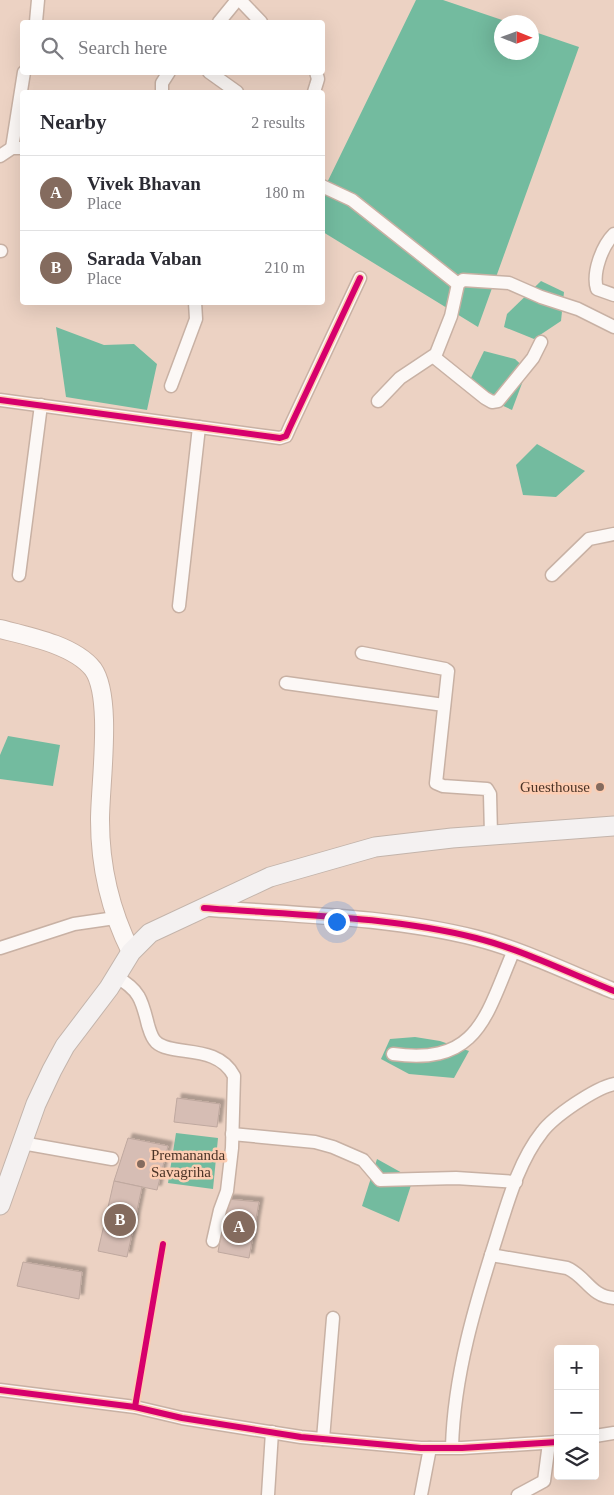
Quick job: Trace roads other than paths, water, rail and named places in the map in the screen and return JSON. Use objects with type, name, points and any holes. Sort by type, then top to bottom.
[{"type":"main road","points":[[0,629],[50,642],[83,660],[93,670],[100,683],[103,734],[100,821],[106,883],[114,918],[131,952]]},
{"type":"main road","points":[[0,1205],[22,1143],[52,1070],[65,1046],[116,976],[131,952],[150,933],[270,877],[375,847],[491,835],[614,826]]},
{"type":"street","points":[[36,20],[38,0]]},
{"type":"street","points":[[221,20],[238,0],[259,20]]},
{"type":"street","points":[[22,90],[24,75]]},
{"type":"street","points":[[162,90],[162,83],[167,75]]},
{"type":"street","points":[[213,75],[234,90]]},
{"type":"street","points":[[315,90],[318,79],[317,75]]},
{"type":"street","points":[[0,156],[17,148],[20,115]]},
{"type":"street","points":[[325,187],[352,200],[458,284]]},
{"type":"street","points":[[614,234],[609,239],[598,265],[595,281],[597,289],[614,295]]},
{"type":"street","points":[[0,400],[280,438],[286,436],[360,278]]},
{"type":"street","points":[[378,401],[400,378],[434,356],[451,316],[458,284],[463,280],[509,283],[541,298],[578,309],[614,327]]},
{"type":"street","points":[[171,386],[196,320],[195,305]]},
{"type":"street","points":[[434,356],[492,402],[498,401],[533,358],[541,342]]},
{"type":"street","points":[[19,575],[41,405]]},
{"type":"street","points":[[178,606],[199,427]]},
{"type":"street","points":[[552,575],[589,539],[614,534]]},
{"type":"street","points":[[362,654],[445,669],[448,676],[436,783],[443,786],[487,789],[490,794],[491,835]]},
{"type":"street","points":[[286,683],[444,705]]},
{"type":"street","points":[[204,908],[421,926],[477,938],[514,950],[614,991]]},
{"type":"street","points":[[0,948],[74,924],[114,918]]},
{"type":"street","points":[[393,1054],[424,1057],[460,1046],[470,1037],[488,1012],[514,950]]},
{"type":"street","points":[[116,976],[130,984],[138,993],[150,1032],[155,1041],[161,1046],[208,1055],[222,1061],[234,1076],[232,1134],[227,1191],[220,1210],[213,1241]]},
{"type":"street","points":[[452,1447],[455,1407],[464,1349],[491,1255],[524,1162],[543,1130],[588,1095],[598,1089],[614,1084]]},
{"type":"street","points":[[232,1134],[315,1142],[333,1147],[363,1160],[380,1180],[456,1178],[516,1182]]},
{"type":"street","points":[[22,1143],[112,1159]]},
{"type":"street","points":[[491,1255],[568,1268],[573,1270],[593,1291],[614,1298]]},
{"type":"street","points":[[323,1439],[333,1318]]},
{"type":"street","points":[[0,1390],[135,1408],[182,1418],[323,1439],[430,1448],[553,1443],[544,1481],[518,1495]]},
{"type":"street","points":[[268,1495],[272,1432]]},
{"type":"street","points":[[599,1435],[614,1433]]},
{"type":"street","points":[[421,1495],[430,1448]]},
{"type":"place","name":"Guesthouse","points":[[600,787]]},
{"type":"place","name":"Premananda Savagriha","points":[[141,1164]]},
{"type":"place","name":"Sarada Vaban","points":[[120,1220]]},
{"type":"place","name":"Vivek Bhavan","points":[[239,1227]]}]
